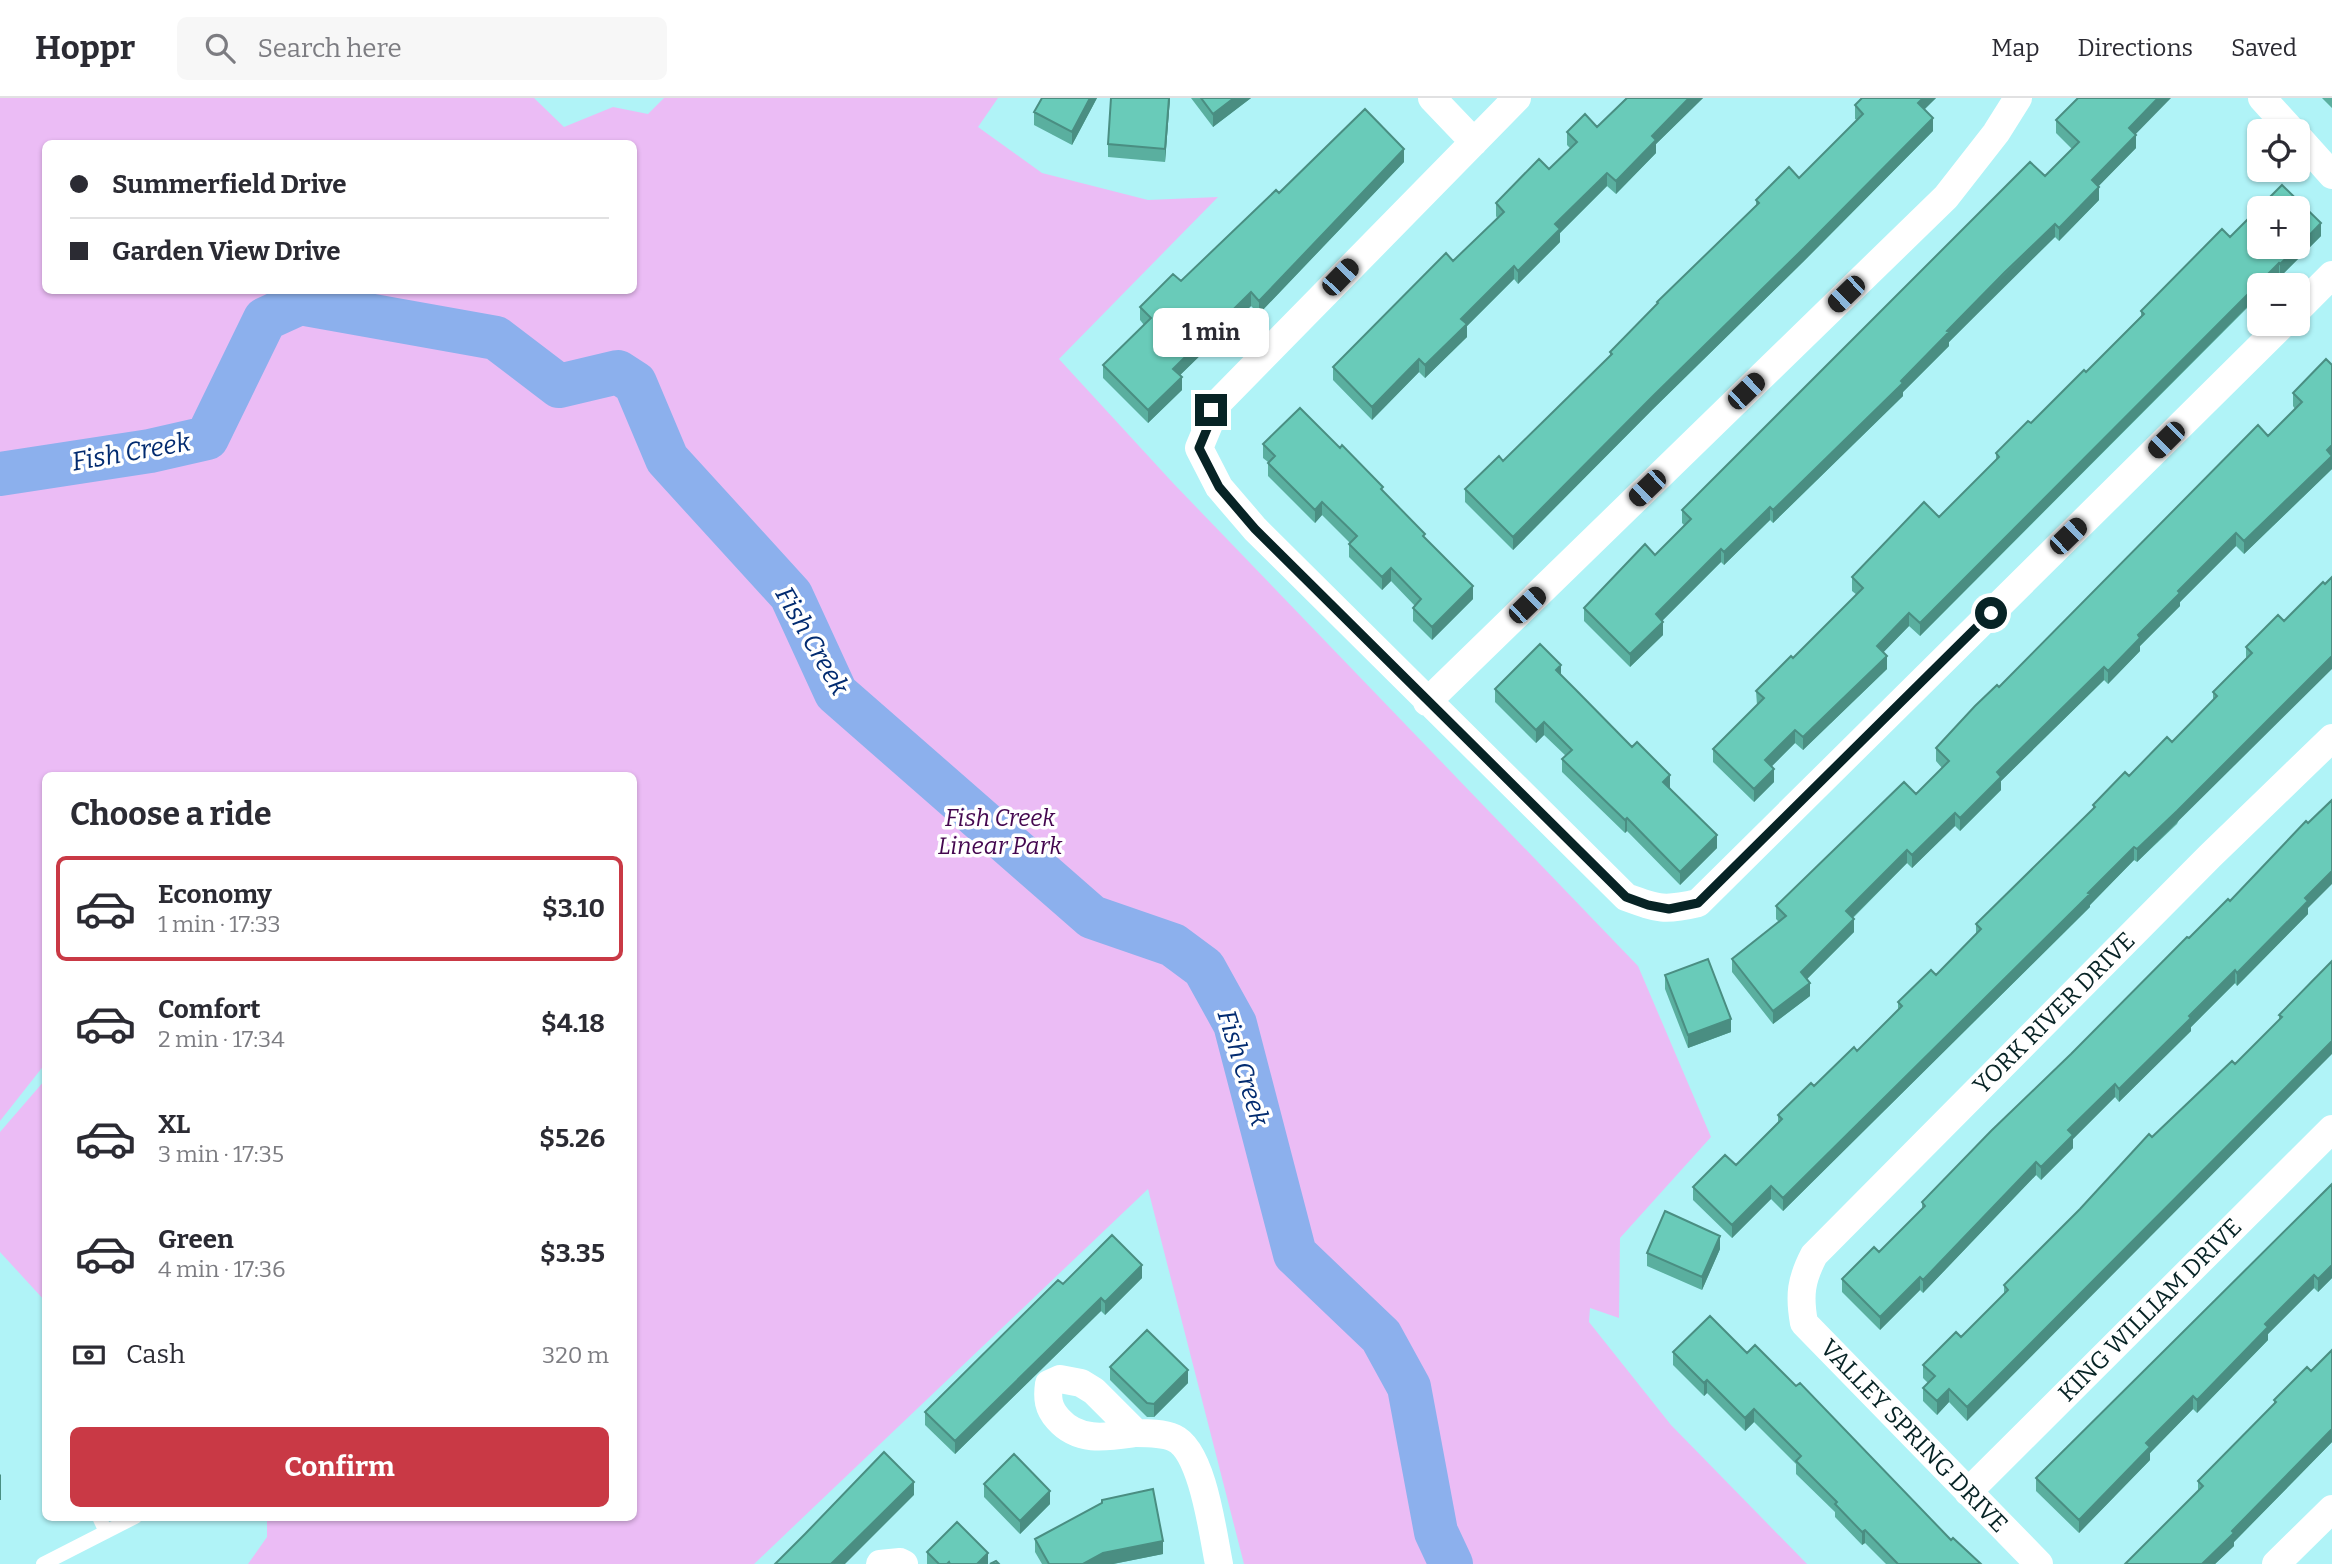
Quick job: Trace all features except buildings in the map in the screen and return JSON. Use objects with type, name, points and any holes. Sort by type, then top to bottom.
[{"type":"street","points":[[1432,98],[1474,142]]},
{"type":"street","points":[[1517,98],[1211,410],[1209,424],[1199,448],[1219,487],[1255,529],[1626,897],[1648,905],[1669,909],[1698,903],[2271,336]]},
{"type":"street","points":[[1427,702],[1946,197],[1996,133],[2018,98]]},
{"type":"street","points":[[2262,98],[2281,119]]},
{"type":"street","points":[[2310,150],[2332,175]]},
{"type":"street","points":[[2310,297],[2332,275]]},
{"type":"street","name":"YORK RIVER DRIVE","points":[[1800,1303],[1803,1277],[1814,1255],[2210,856],[2332,738]]},
{"type":"street","name":"KING WILLIAM DRIVE","points":[[1968,1492],[2332,1129]]},
{"type":"street","name":"VALLEY SPRING DRIVE","points":[[1800,1303],[1804,1323],[2039,1564]]},
{"type":"street","points":[[1136,1433],[1175,1438],[1186,1448],[1199,1472],[1219,1564]]},
{"type":"street","points":[[2276,1564],[2332,1509]]},
{"type":"street","points":[[880,1564],[904,1564]]},
{"type":"lane","points":[[101,1521],[106,1532]]},
{"type":"lane","points":[[43,1564],[127,1521]]},
{"type":"green space","name":"Fish Creek Linear Park","points":[[0,98],[534,98],[564,127],[613,107],[648,114],[664,98],[998,98],[978,127],[1042,173],[1148,200],[1218,197],[1059,359],[1173,483],[1638,966],[1711,1137],[1620,1238],[1619,1318],[1590,1308],[1589,1322],[1671,1425],[1807,1564],[1244,1564],[1148,1189],[754,1564],[248,1564],[267,1537],[267,1521],[637,1521],[637,772],[42,772],[42,1068],[0,1121]]},
{"type":"green space","points":[[42,1083],[42,1298],[0,1252],[0,1132]]},
{"type":"waterway","name":"Fish Creek","points":[[0,474],[150,451],[207,438],[265,319],[300,303],[496,338],[559,386],[618,372],[635,383],[667,459],[791,595],[836,693],[1092,917],[1173,945],[1204,968],[1235,1024],[1295,1254],[1381,1336],[1409,1387],[1436,1532],[1451,1564]]},
{"type":"route","points":[[1211,410],[1209,424],[1199,448],[1219,487],[1255,529],[1626,897],[1648,905],[1669,909],[1698,903],[1991,613]]}]
